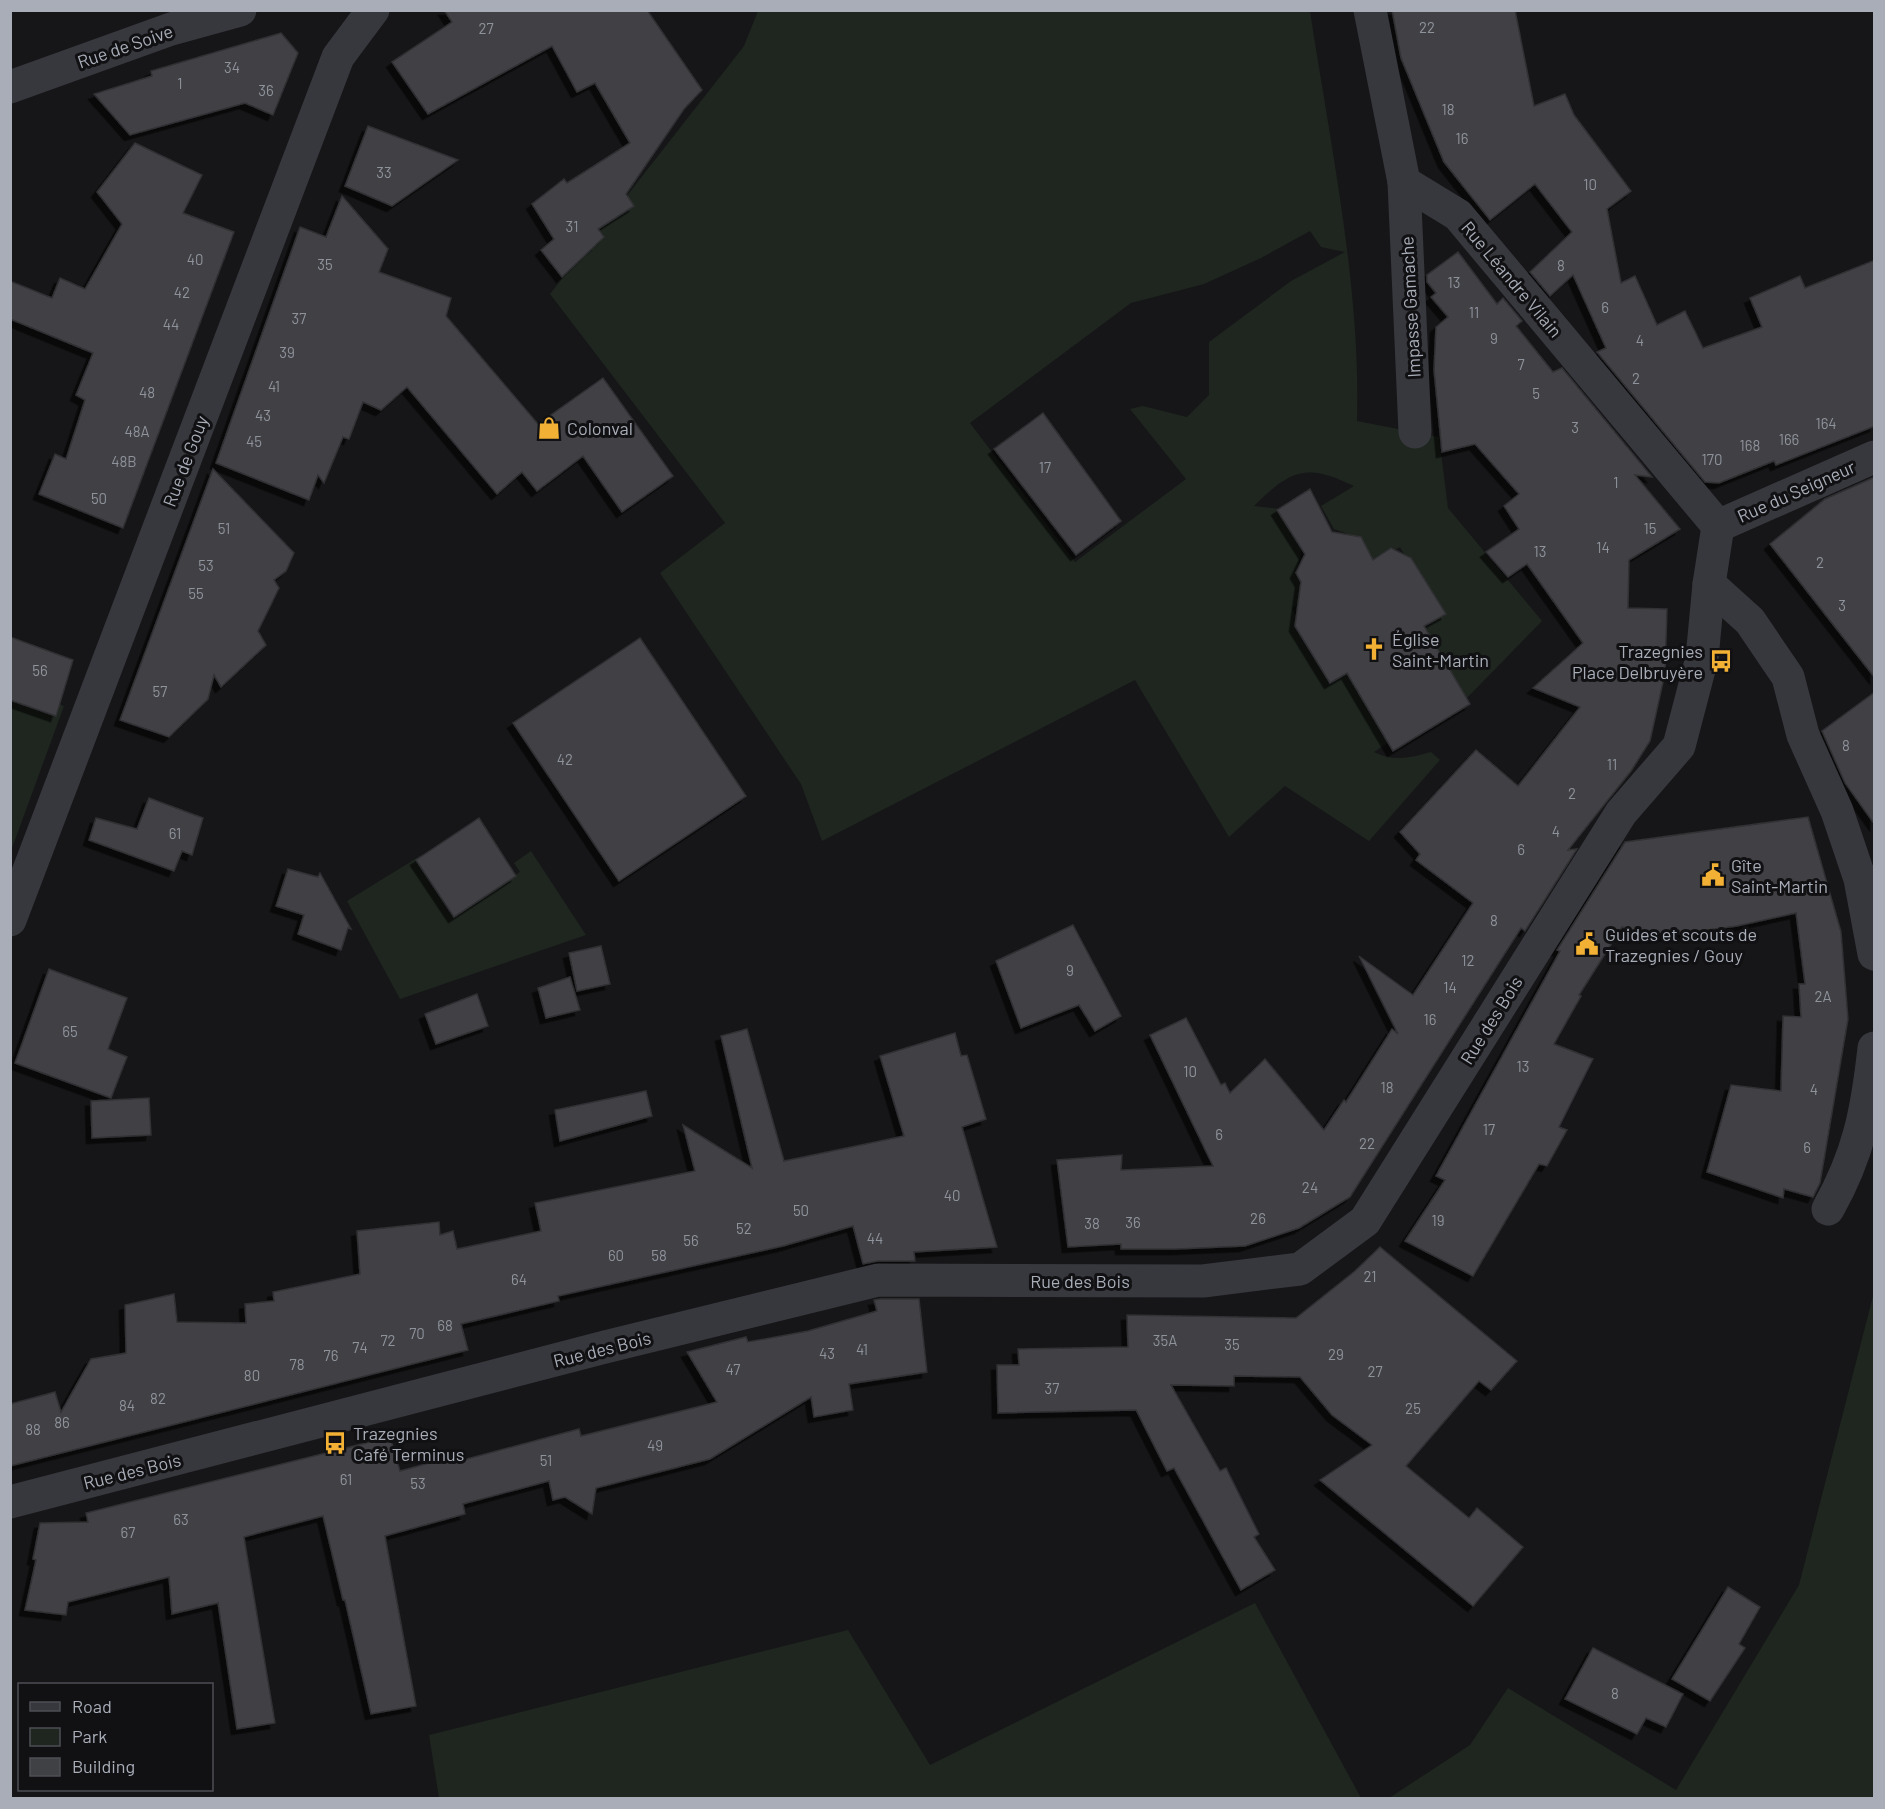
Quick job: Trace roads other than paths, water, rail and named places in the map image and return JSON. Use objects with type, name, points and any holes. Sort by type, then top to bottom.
[{"type":"street","name":"Rue de Soive","points":[[10,87],[171,29],[240,10]]},
{"type":"street","name":"Rue de Gouy","points":[[10,920],[338,57],[373,10]]},
{"type":"street","points":[[1370,10],[1404,182]]},
{"type":"street","name":"Impasse Gamache","points":[[1404,182],[1415,432]]},
{"type":"street","name":"Rue Léandre Vilain","points":[[1404,182],[1458,215],[1718,525]]},
{"type":"street","name":"Rue du Seigneur","points":[[1718,525],[1875,457]]},
{"type":"street","name":"Rue des Bois","points":[[10,1502],[605,1347],[878,1280],[1203,1281],[1300,1269],[1365,1221],[1621,813],[1679,746],[1702,658],[1709,584],[1718,525]]},
{"type":"street","points":[[1709,584],[1750,621],[1788,677],[1803,735],[1837,811],[1860,879],[1875,954]]},
{"type":"street","points":[[1827,1209],[1846,1176],[1864,1124],[1875,1048]]},
{"type":"place","name":"Colonval","points":[[549,428]]},
{"type":"place","name":"Église Saint-Martin","points":[[1374,649]]},
{"type":"place","name":"Trazegnies Place Delbruyère","points":[[1721,661]]},
{"type":"place","name":"Gîte Saint-Martin","points":[[1713,875]]},
{"type":"place","name":"Guides et scouts de Trazegnies / Gouy","points":[[1587,944]]},
{"type":"place","name":"Trazegnies Café Terminus","points":[[335,1443]]}]
